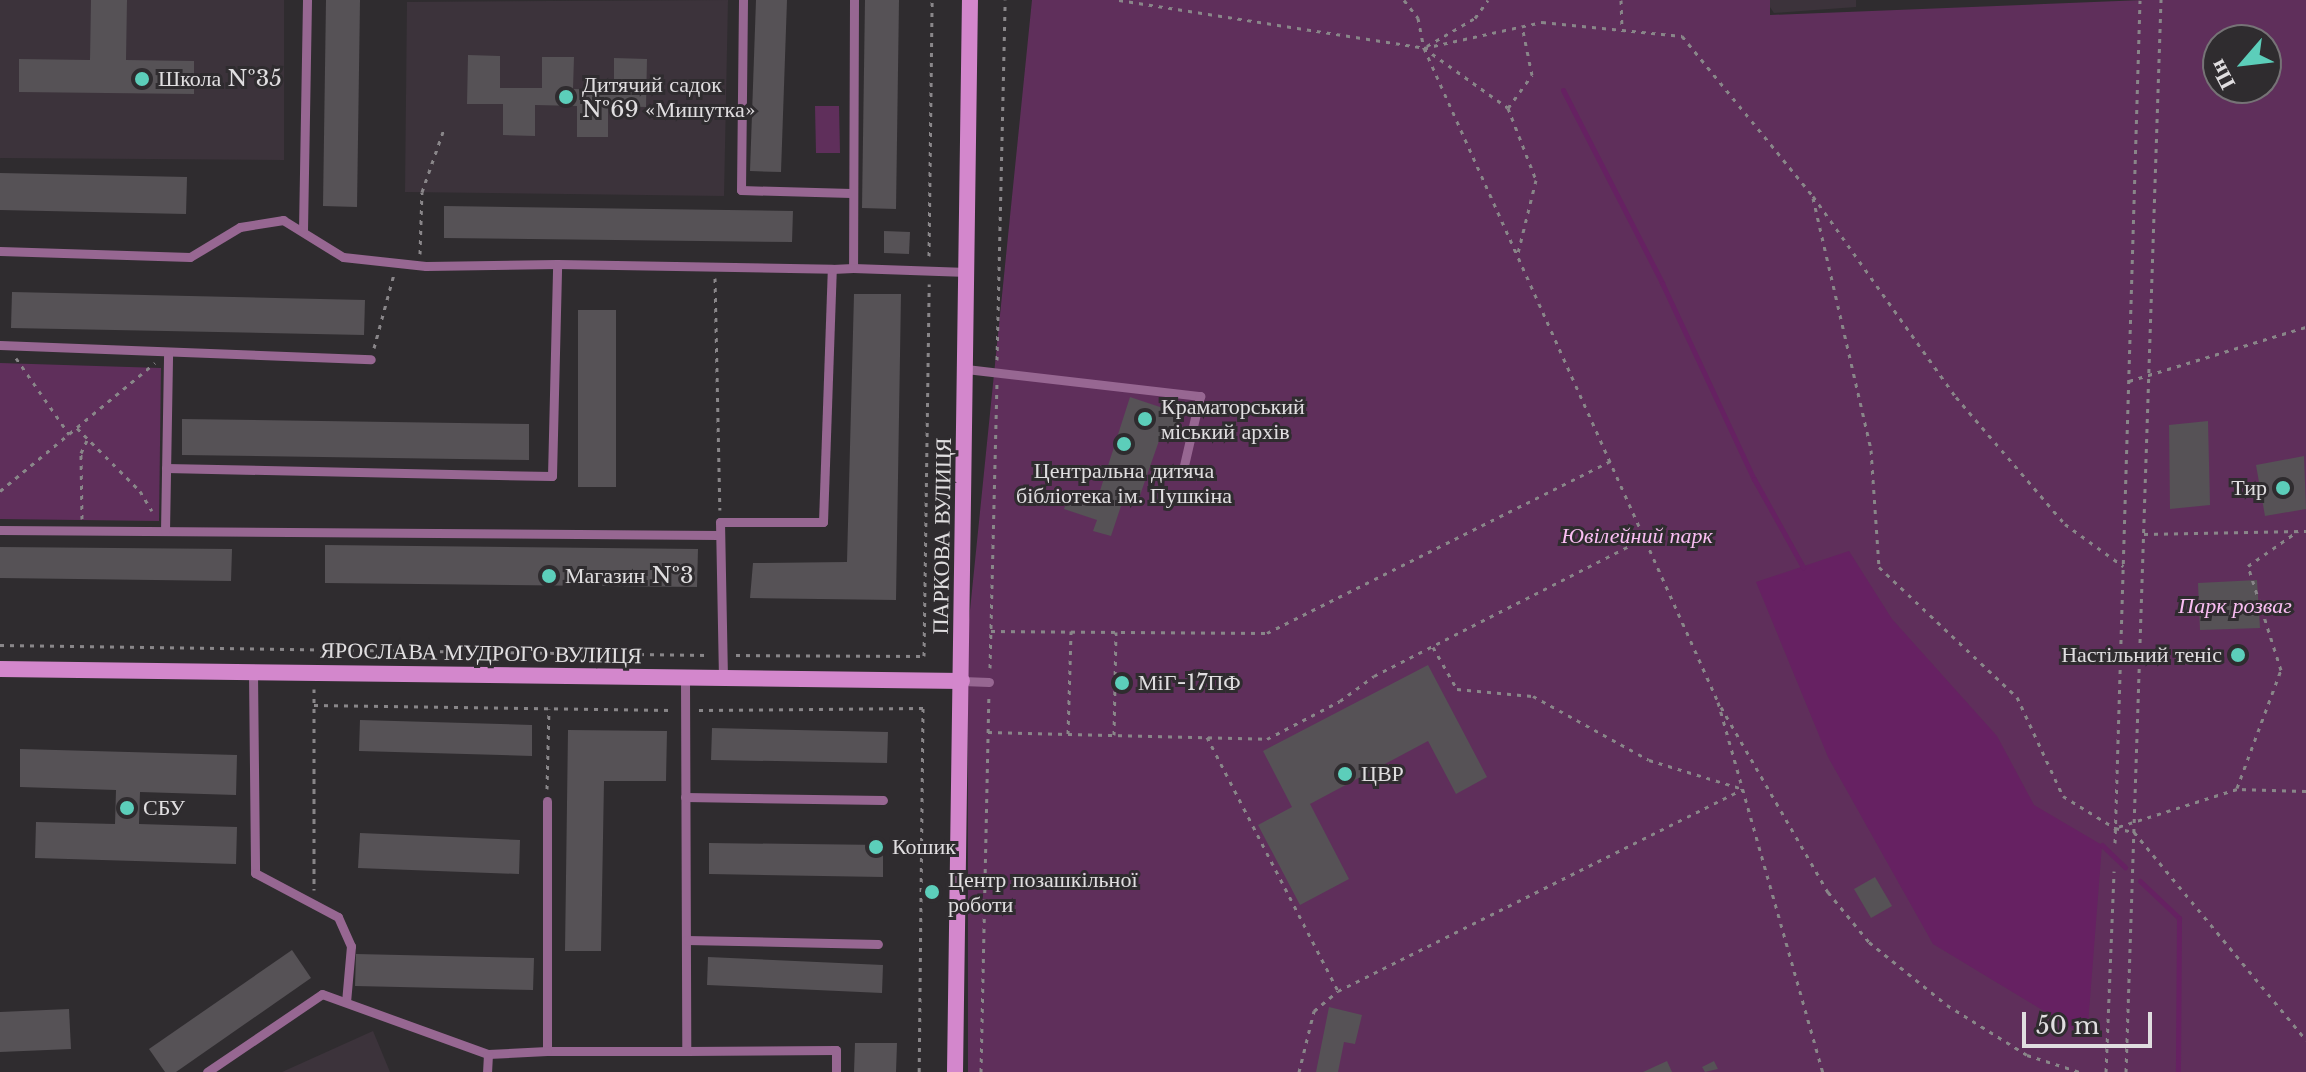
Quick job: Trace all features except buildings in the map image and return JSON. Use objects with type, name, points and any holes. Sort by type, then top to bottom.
[{"type":"street","name":"ПАРКОВА ВУЛИЦЯ","points":[[955,1072],[970,0]]},
{"type":"street","name":"ЯРОСЛАВА МУДРОГО ВУЛИЦЯ","points":[[0,669],[962,681]]},
{"type":"lane","points":[[303,230],[307,0]]},
{"type":"lane","points":[[743,0],[741,190],[851,193]]},
{"type":"lane","points":[[853,268],[854,0]]},
{"type":"lane","points":[[0,251],[190,257],[240,227],[283,220],[343,257],[419,265],[715,266],[967,272]]},
{"type":"lane","points":[[166,468],[552,476],[557,264]]},
{"type":"lane","points":[[723,678],[720,522],[823,522],[832,269]]},
{"type":"lane","points":[[3,346],[371,359]]},
{"type":"lane","points":[[165,531],[168,352]]},
{"type":"lane","points":[[966,369],[1200,396],[1182,474]]},
{"type":"lane","points":[[0,530],[719,535]]},
{"type":"lane","points":[[253,673],[255,873],[338,917],[351,946],[346,1002]]},
{"type":"lane","points":[[685,678],[686,1051]]},
{"type":"lane","points":[[962,681],[989,682]]},
{"type":"lane","points":[[685,797],[883,800]]},
{"type":"lane","points":[[547,801],[547,1051]]},
{"type":"lane","points":[[686,940],[878,944]]},
{"type":"lane","points":[[207,1072],[322,994],[488,1054],[836,1050],[836,1072]]},
{"type":"lane","points":[[487,1072],[488,1054]]},
{"type":"path","points":[[0,645],[924,656],[932,0]]},
{"type":"path","points":[[1005,0],[991,631],[1267,633],[1613,460]]},
{"type":"path","points":[[1119,0],[1424,48],[1542,22],[1682,36],[1813,196],[1956,397],[2065,524],[2123,566]]},
{"type":"path","points":[[1404,0],[1418,18],[1424,48],[1613,460],[1718,702],[1828,892],[1869,942],[1947,1005],[2027,1055],[2080,1072]]},
{"type":"path","points":[[1424,48],[1475,18],[1488,0]]},
{"type":"path","points":[[1621,0],[1622,30]]},
{"type":"path","points":[[2115,843],[2140,0]]},
{"type":"path","points":[[2126,1072],[2161,0]]},
{"type":"path","points":[[1508,108],[1532,75],[1522,26]]},
{"type":"path","points":[[1424,48],[1508,108],[1536,180],[1518,253]]},
{"type":"path","points":[[419,265],[422,192],[444,129]]},
{"type":"path","points":[[1813,196],[1871,450],[1879,567],[2017,697],[2063,796],[2115,828],[2134,832],[2306,1038]]},
{"type":"path","points":[[371,359],[397,263]]},
{"type":"path","points":[[715,266],[720,522]]},
{"type":"path","points":[[2129,381],[2306,327]]},
{"type":"path","points":[[3,346],[69,434]]},
{"type":"path","points":[[0,491],[168,352]]},
{"type":"path","points":[[76,428],[140,491],[165,531]]},
{"type":"path","points":[[82,531],[81,453],[87,439]]},
{"type":"path","points":[[2237,789],[2281,670],[2248,566],[2298,531]]},
{"type":"path","points":[[2144,534],[2306,531]]},
{"type":"path","points":[[981,1072],[988,732],[1267,739],[1433,646],[1646,537]]},
{"type":"path","points":[[1068,734],[1071,631]]},
{"type":"path","points":[[1114,735],[1116,632]]},
{"type":"path","points":[[1433,646],[1457,689],[1533,696],[1649,760],[1743,789]]},
{"type":"path","points":[[314,673],[314,896]]},
{"type":"path","points":[[1718,702],[1823,1072]]},
{"type":"path","points":[[314,705],[684,710],[923,708],[919,1072]]},
{"type":"path","points":[[547,801],[549,708]]},
{"type":"path","points":[[1207,737],[1338,991]]},
{"type":"path","points":[[1299,1072],[1314,1011],[1338,991],[1743,789]]},
{"type":"path","points":[[2115,828],[2237,789],[2306,791]]},
{"type":"path","points":[[2106,1072],[2114,871]]},
{"type":"shaded area","name":"Школа №35","points":[[0,0],[284,0],[284,160],[0,158]]},
{"type":"shaded area","name":"Дитячий садок №69 «Мишутка»","points":[[728,0],[724,196],[405,192],[407,2]]},
{"type":"shaded area","points":[[1765,0],[1856,0],[1856,7],[1774,13]]},
{"type":"shaded area","points":[[1849,551],[1892,619],[1997,736],[2034,805],[2102,845],[2087,1037],[1933,944],[1828,757],[1756,582]]},
{"type":"shaded area","points":[[373,1031],[390,1072],[282,1072]]},
{"type":"green space","name":"Ювілейний парк","points":[[1032,0],[1770,0],[1770,15],[2143,0],[2306,0],[2306,1072],[968,1072],[968,630]]},
{"type":"green space","points":[[815,106],[839,106],[840,153],[816,153]]},
{"type":"green space","points":[[0,363],[161,368],[159,521],[0,519]]},
{"type":"waterway","points":[[1563,90],[1662,283],[1754,479],[1803,567]]},
{"type":"waterway","points":[[2102,845],[2125,867]]},
{"type":"waterway","points":[[2140,881],[2179,918],[2178,1072]]},
{"type":"place","name":"Школа №35","points":[[142,79]]},
{"type":"place","name":"Дитячий садок №69 «Мишутка»","points":[[566,97]]},
{"type":"place","name":"Краматорський міський архів","points":[[1145,419]]},
{"type":"place","name":"Центральна дитяча бібліотека ім. Пушкіна","points":[[1124,444]]},
{"type":"place","name":"Тир","points":[[2283,488]]},
{"type":"place","name":"Магазин №3","points":[[549,576]]},
{"type":"place","name":"Настільний теніс","points":[[2238,655]]},
{"type":"place","name":"МіГ-17ПФ","points":[[1122,683]]},
{"type":"place","name":"ЦВР","points":[[1345,774]]},
{"type":"place","name":"СБУ","points":[[127,808]]},
{"type":"place","name":"Кошик","points":[[876,847]]},
{"type":"place","name":"Центр позашкільної роботи","points":[[932,892]]},
{"type":"park label","name":"Парк розваг","points":[[2235,606]]}]
